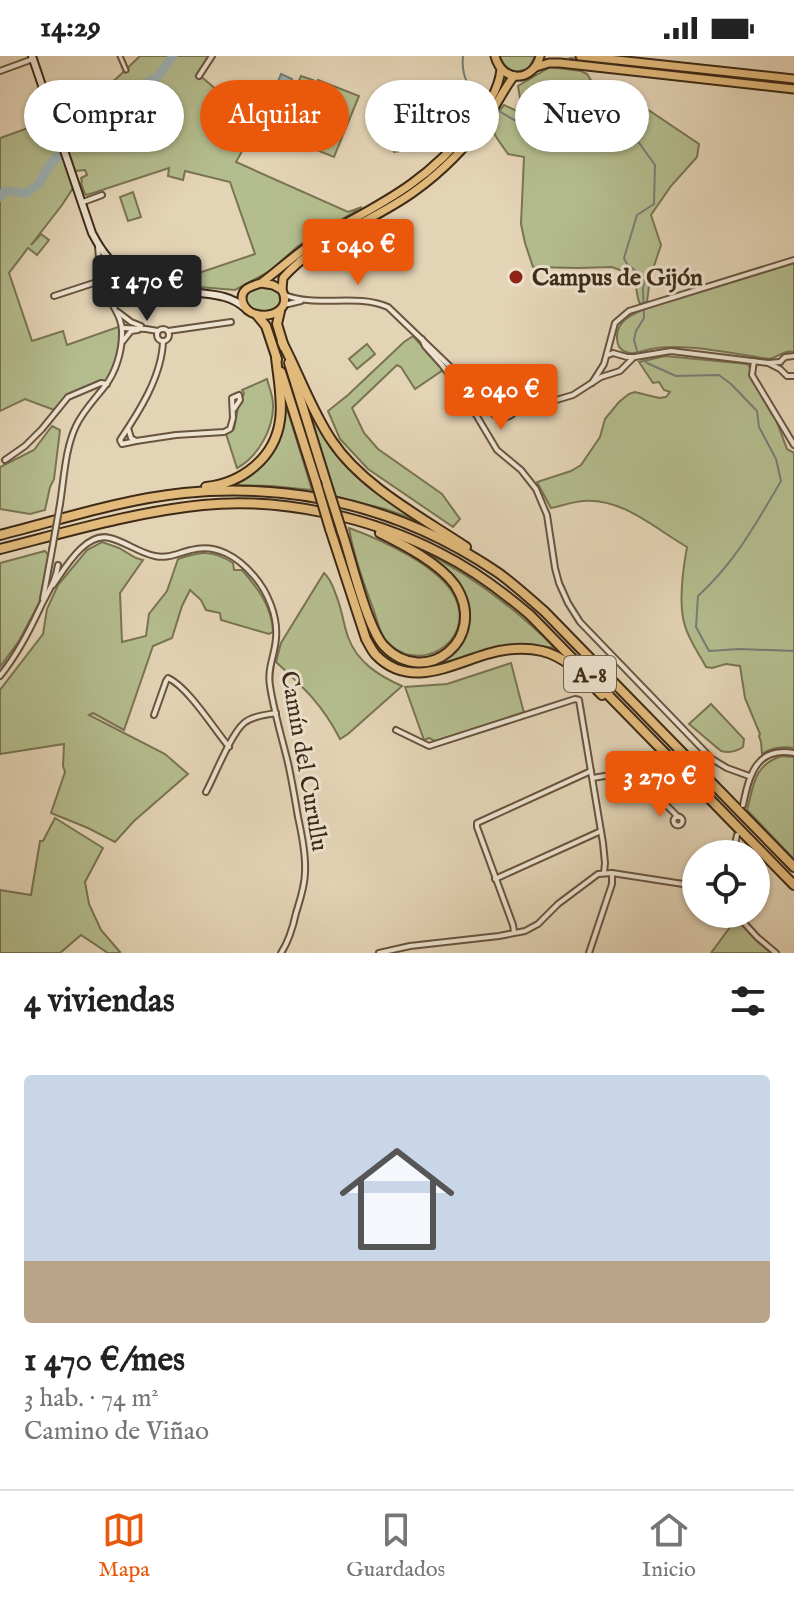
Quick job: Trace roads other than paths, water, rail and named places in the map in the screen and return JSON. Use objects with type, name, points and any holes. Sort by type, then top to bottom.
[{"type":"highway","points":[[282,308],[277,324],[282,342],[372,628],[383,645],[397,657],[412,662],[428,662],[445,655],[458,642],[466,619],[464,602],[453,583],[404,546],[346,519]]},
{"type":"highway","points":[[257,315],[266,326],[366,639],[376,655],[390,665],[414,673],[448,668],[504,650],[543,651],[575,668],[663,756],[694,782]]},
{"type":"highway","points":[[282,342],[330,439],[347,462],[365,479],[516,581],[547,608],[578,644]]},
{"type":"highway","points":[[80,515],[145,496],[225,483],[257,465],[276,437],[280,422],[276,357]]},
{"type":"highway","name":"A-8","points":[[0,535],[152,498],[218,491],[272,491],[340,501],[398,519],[458,548],[512,583],[544,611],[794,867]]},
{"type":"highway","name":"A-8","points":[[0,549],[135,515],[232,503],[331,513],[400,535],[439,552],[506,595],[559,643],[794,885]]},
{"type":"main road","points":[[495,56],[501,69],[499,85]]},
{"type":"main road","points":[[536,67],[540,56]]},
{"type":"main road","points":[[580,56],[794,79]]},
{"type":"main road","points":[[33,58],[98,246],[117,268],[152,287],[226,296],[257,315],[269,315],[282,308],[283,278],[302,260],[417,190],[460,152]]},
{"type":"main road","points":[[499,92],[514,76],[549,63],[794,89]]},
{"type":"main road","points":[[501,69],[514,76]]},
{"type":"main road","points":[[226,296],[261,283],[318,239],[411,184],[449,152]]},
{"type":"main road","points":[[261,283],[273,285],[284,293]]},
{"type":"main road","points":[[245,308],[242,296],[248,288]]},
{"type":"street","points":[[120,56],[126,70]]},
{"type":"street","points":[[199,76],[212,56]]},
{"type":"street","points":[[0,71],[33,58]]},
{"type":"street","points":[[81,203],[102,195]]},
{"type":"street","points":[[42,605],[68,451],[75,427],[107,384],[122,343],[122,327],[103,280],[98,246]]},
{"type":"street","points":[[592,383],[604,364],[615,323],[622,315],[794,260]]},
{"type":"street","points":[[54,296],[103,280],[117,268]]},
{"type":"street","points":[[112,304],[110,281],[117,268]]},
{"type":"street","points":[[110,286],[117,279],[132,278]]},
{"type":"street","points":[[284,293],[306,300],[380,303],[397,314],[488,403],[493,414],[503,418],[514,414],[517,406],[515,395]]},
{"type":"street","points":[[282,308],[306,300]]},
{"type":"street","points":[[116,311],[146,329]]},
{"type":"street","points":[[122,327],[158,331],[163,328],[168,331],[231,322]]},
{"type":"street","points":[[122,327],[135,324]]},
{"type":"street","points":[[122,343],[131,331],[146,329]]},
{"type":"street","points":[[158,331],[158,338],[163,341]]},
{"type":"street","points":[[163,341],[170,337],[168,331]]},
{"type":"street","points":[[611,336],[624,365]]},
{"type":"street","points":[[422,339],[457,385],[497,450],[521,470],[536,489],[547,515],[559,583],[580,622],[712,759],[749,776]]},
{"type":"street","points":[[163,341],[155,377],[121,443],[224,432],[230,429],[234,409]]},
{"type":"street","points":[[517,406],[566,398],[620,371],[635,357],[645,354],[686,352],[768,363],[794,356]]},
{"type":"street","points":[[606,357],[618,354],[635,357]]},
{"type":"street","points":[[754,361],[752,375],[794,445]]},
{"type":"street","points":[[780,362],[780,369]]},
{"type":"street","points":[[768,363],[787,376],[794,376]]},
{"type":"street","points":[[604,364],[611,373]]},
{"type":"street","points":[[454,371],[457,385]]},
{"type":"street","points":[[2,462],[25,446],[68,397],[101,383],[107,384]]},
{"type":"street","points":[[470,386],[485,396],[491,396]]},
{"type":"street","points":[[488,403],[491,396],[503,389],[537,402]]},
{"type":"street","points":[[128,428],[131,438],[136,441]]},
{"type":"street","name":"Camín del Curullu","points":[[69,564],[92,539],[109,537],[158,557],[209,547],[232,557],[260,583],[270,602],[275,623],[276,639],[269,674],[302,838],[305,871],[293,925],[281,953]]},
{"type":"street","points":[[52,550],[53,561],[57,565],[69,564]]},
{"type":"street","points":[[0,676],[15,657],[53,585],[69,564]]},
{"type":"street","points":[[47,580],[57,565]]},
{"type":"street","points":[[53,585],[57,565]]},
{"type":"street","points":[[154,715],[166,681],[172,679],[229,747]]},
{"type":"street","points":[[396,730],[429,746],[579,700],[601,831],[604,873]]},
{"type":"street","points":[[206,792],[243,724],[276,713]]},
{"type":"street","points":[[743,805],[749,776],[755,766],[777,752],[794,753]]},
{"type":"street","points":[[514,933],[477,823],[591,771]]},
{"type":"street","points":[[593,778],[628,772],[636,774],[678,817]]},
{"type":"street","points":[[495,879],[601,831]]},
{"type":"street","points":[[736,840],[737,835]]},
{"type":"street","points":[[379,953],[423,943],[525,931],[538,924],[591,879],[604,873],[682,884]]},
{"type":"street","points":[[589,953],[612,884],[612,873]]},
{"type":"street","points":[[749,928],[776,953]]},
{"type":"water","points":[[281,74],[292,79],[292,80],[279,80]]},
{"type":"waterway","points":[[0,197],[5,191],[26,193],[38,185],[51,163],[136,90],[159,75],[173,56]]},
{"type":"waterway","points":[[463,56],[466,80]]},
{"type":"waterway","points":[[499,111],[514,120],[540,123],[587,111],[610,117],[637,140],[655,165],[654,204],[637,215],[624,258],[645,278],[644,318],[634,340],[638,354]]},
{"type":"waterway","points":[[643,359],[676,376],[719,375],[757,411],[759,427],[776,459],[781,481],[734,556],[698,596],[696,627],[709,651],[794,651]]},
{"type":"place","name":"Campus de Gijón","points":[[516,277]]}]
